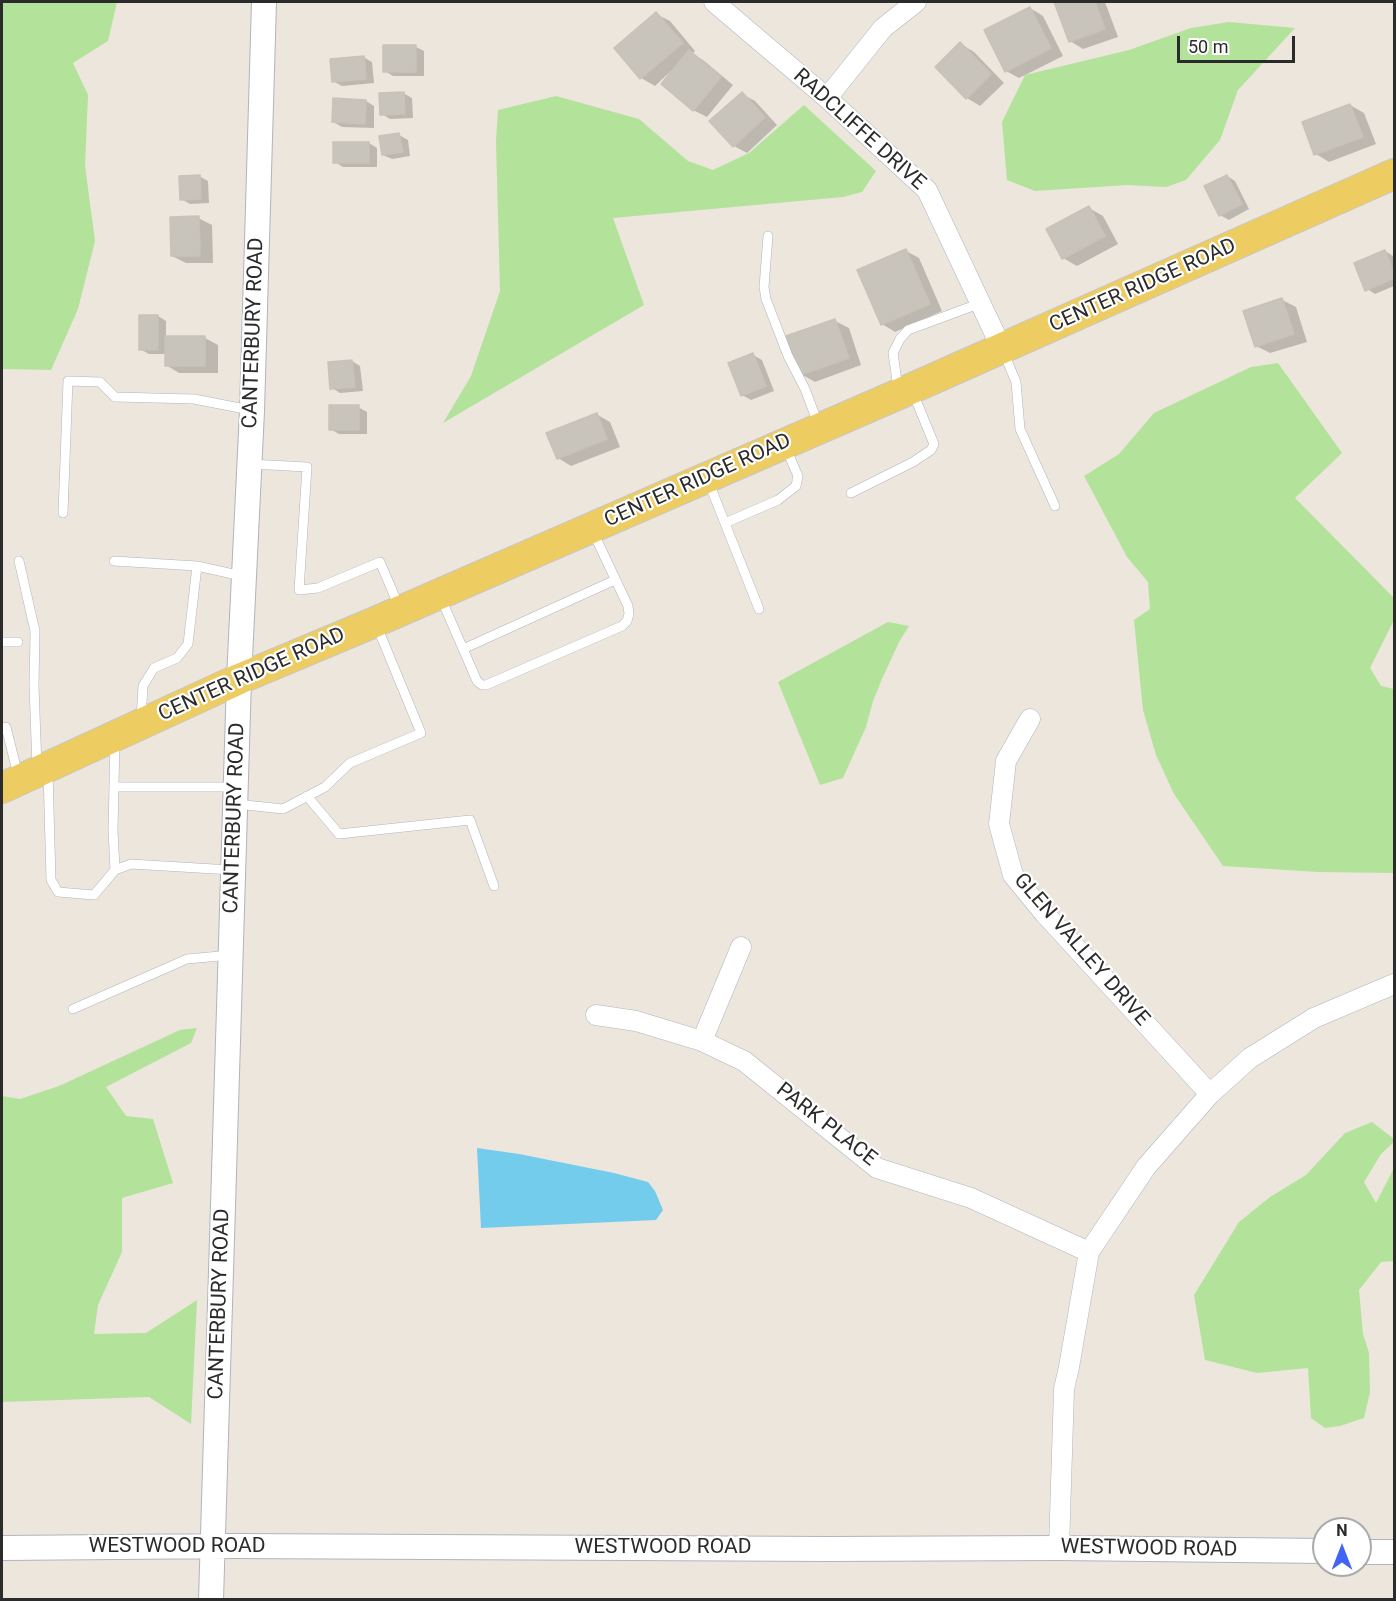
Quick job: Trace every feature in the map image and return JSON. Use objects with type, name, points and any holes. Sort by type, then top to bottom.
[{"type":"main road","name":"CENTER RIDGE ROAD","points":[[27,777],[239,679],[1002,349],[1395,174]]},
{"type":"street","name":"CANTERBURY ROAD","points":[[211,1599],[235,795],[252,411],[264,2]]},
{"type":"street","name":"RADCLIFFE DRIVE","points":[[714,2],[827,98],[927,190],[1002,349]]},
{"type":"street","points":[[827,98],[883,28],[916,2]]},
{"type":"street","name":"GLEN VALLEY DRIVE","points":[[1030,719],[1006,761],[999,824],[1013,875],[1210,1094]]},
{"type":"street","points":[[702,1041],[741,947]]},
{"type":"street","points":[[1059,1548],[1064,1389],[1089,1252],[1146,1167],[1210,1094],[1250,1058],[1314,1018],[1395,984]]},
{"type":"street","name":"PARK PLACE","points":[[596,1015],[636,1021],[702,1041],[744,1061],[877,1168],[971,1198],[1089,1252]]},
{"type":"street","name":"WESTWOOD ROAD","points":[[2,1548],[213,1546],[1312,1551]]},
{"type":"street","points":[[1372,1552],[1395,1552]]},
{"type":"lane","points":[[768,236],[764,287],[766,299],[820,428]]},
{"type":"lane","points":[[851,493],[913,462],[931,450],[934,444],[905,391],[893,353],[900,339],[908,330],[981,303]]},
{"type":"lane","points":[[1002,349],[1016,382],[1020,429],[1055,506]]},
{"type":"lane","points":[[63,513],[68,381],[100,382],[115,397],[194,399],[252,411]]},
{"type":"lane","points":[[725,523],[778,500],[796,486],[798,476],[784,444]]},
{"type":"lane","points":[[114,787],[235,795],[283,809],[325,787],[350,763],[421,733],[388,616],[380,562],[318,588],[299,590],[308,467],[250,464]]},
{"type":"lane","points":[[706,478],[759,609]]},
{"type":"lane","points":[[439,594],[477,681],[486,685],[622,626],[629,614],[628,606],[592,528]]},
{"type":"lane","points":[[19,561],[35,631],[27,777]]},
{"type":"lane","points":[[114,561],[197,566],[244,577]]},
{"type":"lane","points":[[115,870],[114,787],[128,730],[143,686],[154,668],[177,658],[188,644],[197,566]]},
{"type":"lane","points":[[463,649],[615,580]]},
{"type":"lane","points":[[2,642],[18,642]]},
{"type":"lane","points":[[2,728],[6,727],[27,777],[51,880],[58,892],[94,895],[115,870],[131,864],[233,871]]},
{"type":"lane","points":[[307,796],[339,834],[470,820],[494,886]]},
{"type":"lane","points":[[73,1009],[187,959],[231,955]]},
{"type":"green space","points":[[2,2],[117,2],[108,41],[73,63],[88,95],[85,166],[95,241],[78,309],[51,370],[2,369]]},
{"type":"green space","points":[[1229,22],[1295,28],[1238,90],[1220,140],[1186,180],[1166,187],[1127,185],[1035,191],[1007,180],[1002,122],[1025,75],[1129,50],[1191,28]]},
{"type":"green space","points":[[556,96],[639,119],[688,161],[713,170],[749,153],[804,105],[876,171],[862,192],[843,197],[613,218],[644,305],[443,423],[471,376],[500,291],[496,141],[498,110]]},
{"type":"green space","points":[[1278,363],[1342,453],[1295,498],[1394,598],[1394,620],[1370,668],[1381,686],[1394,689],[1394,873],[1318,872],[1223,866],[1174,794],[1156,755],[1143,710],[1134,620],[1150,609],[1148,582],[1127,557],[1084,476],[1119,454],[1154,413],[1251,367]]},
{"type":"green space","points":[[888,622],[909,626],[882,679],[866,727],[843,778],[820,785],[778,682]]},
{"type":"green space","points":[[197,1028],[191,1043],[106,1087],[126,1116],[153,1119],[173,1183],[122,1198],[122,1252],[98,1305],[94,1334],[146,1333],[197,1300],[191,1424],[149,1397],[2,1402],[2,1096],[20,1099],[59,1086],[180,1030]]},
{"type":"green space","points":[[1372,1122],[1394,1139],[1394,1142],[1381,1154],[1364,1182],[1376,1203],[1394,1168],[1394,1261],[1381,1262],[1359,1290],[1363,1334],[1369,1353],[1370,1392],[1364,1418],[1325,1428],[1311,1418],[1308,1368],[1257,1373],[1205,1360],[1194,1295],[1239,1222],[1270,1197],[1306,1175],[1345,1133]]},
{"type":"water","points":[[477,1148],[519,1154],[648,1182],[655,1191],[663,1210],[656,1220],[481,1228]]},
{"type":"building","points":[[1054,2],[1095,2],[1105,29],[1069,42]]},
{"type":"building","points":[[1030,7],[1051,48],[1005,72],[984,30]]},
{"type":"building","points":[[656,12],[683,43],[640,79],[614,48]]},
{"type":"building","points":[[960,42],[991,74],[966,99],[935,67]]},
{"type":"building","points":[[383,45],[416,45],[416,72],[383,72]]},
{"type":"building","points":[[689,50],[721,77],[693,111],[661,84]]},
{"type":"building","points":[[364,56],[366,79],[332,82],[330,59]]},
{"type":"building","points":[[404,92],[405,114],[380,115],[379,93]]},
{"type":"building","points":[[742,92],[765,117],[733,147],[709,121]]},
{"type":"building","points":[[333,98],[366,100],[365,124],[332,122]]},
{"type":"building","points":[[1350,104],[1363,137],[1314,155],[1302,122]]},
{"type":"building","points":[[399,133],[403,152],[382,155],[379,136]]},
{"type":"building","points":[[333,142],[369,142],[369,163],[333,163]]},
{"type":"building","points":[[200,175],[201,199],[180,200],[179,176]]},
{"type":"building","points":[[1227,175],[1242,204],[1219,216],[1204,186]]},
{"type":"building","points":[[1089,206],[1105,236],[1062,259],[1046,229]]},
{"type":"building","points":[[199,216],[200,256],[171,256],[170,217]]},
{"type":"building","points":[[906,249],[930,304],[881,325],[857,270]]},
{"type":"building","points":[[1385,250],[1394,278],[1365,291],[1354,263]]},
{"type":"building","points":[[1282,298],[1294,334],[1255,347],[1243,311]]},
{"type":"building","points":[[139,315],[158,315],[158,350],[139,350]]},
{"type":"building","points":[[835,319],[849,358],[800,375],[786,336]]},
{"type":"building","points":[[165,336],[205,336],[205,366],[165,366]]},
{"type":"building","points":[[753,353],[766,386],[741,396],[728,363]]},
{"type":"building","points":[[352,360],[355,387],[330,389],[328,362]]},
{"type":"building","points":[[329,405],[359,405],[359,430],[329,430]]},
{"type":"building","points":[[597,413],[607,439],[557,459],[546,433]]}]
